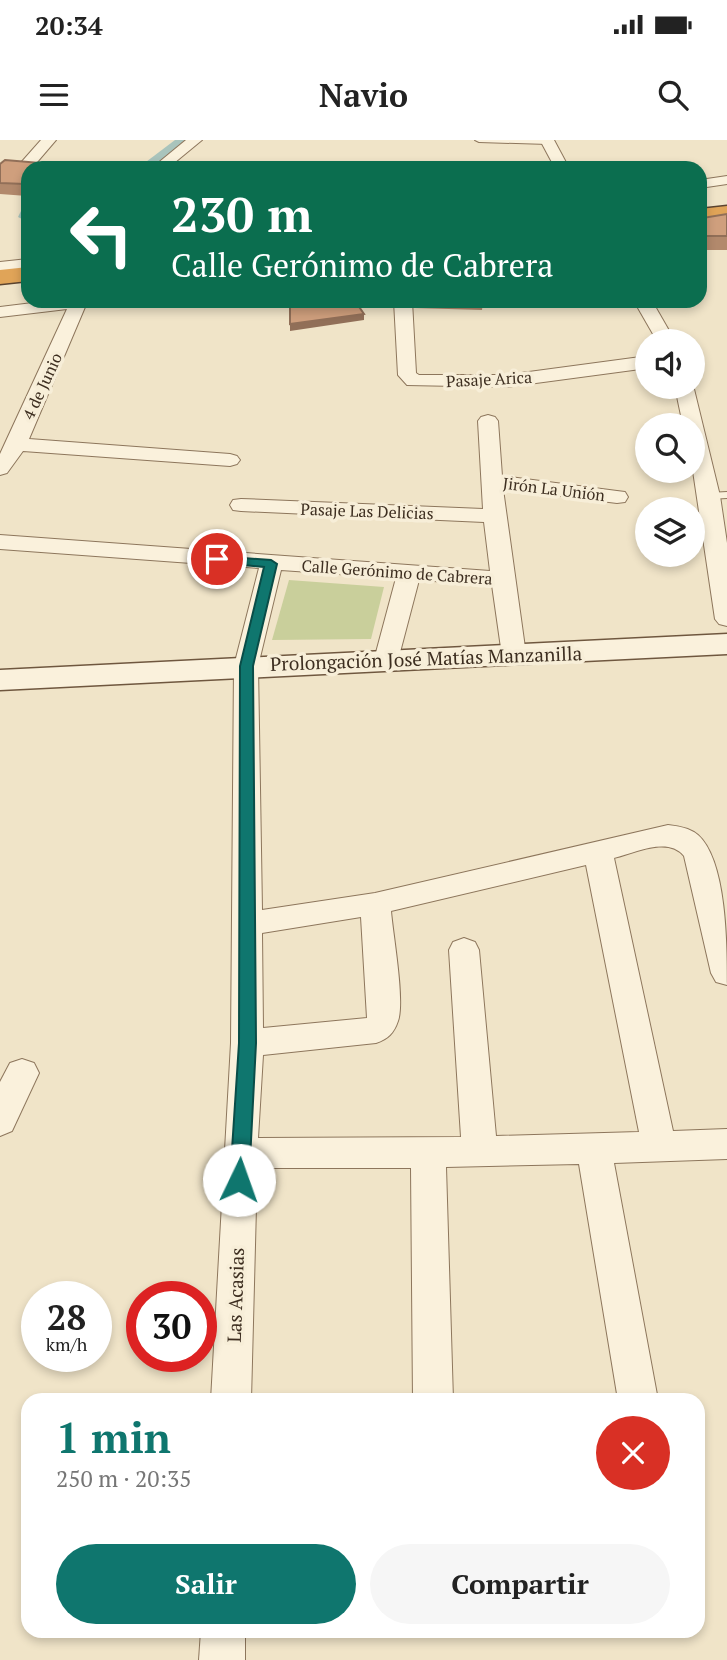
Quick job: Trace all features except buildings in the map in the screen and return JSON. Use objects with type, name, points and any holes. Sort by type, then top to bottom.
[{"type":"highway","points":[[707,192],[727,190]]},
{"type":"highway","points":[[707,214],[727,212]]},
{"type":"highway","points":[[0,277],[21,275]]},
{"type":"highway","points":[[0,301],[21,299]]},
{"type":"street","points":[[29,161],[49,140]]},
{"type":"street","points":[[168,161],[195,140]]},
{"type":"street","points":[[548,141],[558,161]]},
{"type":"street","points":[[707,183],[727,180]]},
{"type":"street","points":[[707,223],[727,220]]},
{"type":"street","points":[[0,267],[21,265]]},
{"type":"street","points":[[0,312],[33,308]]},
{"type":"street","name":"4 de Junio","points":[[0,469],[20,436],[79,308]]},
{"type":"street","name":"Pasaje Arica","points":[[403,308],[407,375],[414,381],[507,381],[635,364]]},
{"type":"street","points":[[647,308],[659,329]]},
{"type":"street","points":[[689,399],[718,495],[727,619]]},
{"type":"street","points":[[488,421],[490,481],[514,655]]},
{"type":"street","points":[[0,427],[20,436],[230,460]]},
{"type":"street","name":"Jirón La Unión","points":[[490,481],[617,497]]},
{"type":"street","name":"Pasaje Las Delicias","points":[[241,505],[494,516]]},
{"type":"street","name":"Calle Gerónimo de Cabrera","points":[[0,542],[502,579]]},
{"type":"street","name":"Las Acasias","points":[[231,1393],[247,1043],[246,666],[271,564]]},
{"type":"street","points":[[386,660],[409,573]]},
{"type":"street","name":"Prolongación José Matías Manzanilla","points":[[0,681],[246,666],[727,644]]},
{"type":"street","points":[[245,924],[375,904],[668,835],[682,836],[691,843],[698,855],[727,973]]},
{"type":"street","points":[[598,852],[659,1147]]},
{"type":"street","points":[[247,1043],[376,1030],[384,1011],[375,904]]},
{"type":"street","points":[[464,950],[480,1152]]},
{"type":"street","points":[[1,1112],[22,1073]]},
{"type":"street","points":[[240,1153],[480,1152],[727,1144]]},
{"type":"street","points":[[594,1149],[637,1393]]},
{"type":"street","points":[[428,1152],[433,1393]]},
{"type":"street","points":[[222,1660],[223,1638]]},
{"type":"lane","points":[[479,140],[548,141]]},
{"type":"green space","points":[[289,580],[384,587],[371,639],[272,640]]},
{"type":"waterway","points":[[158,161],[183,140]]},
{"type":"route","points":[[217,559],[271,564],[246,666],[247,1043],[239,1180]]}]
